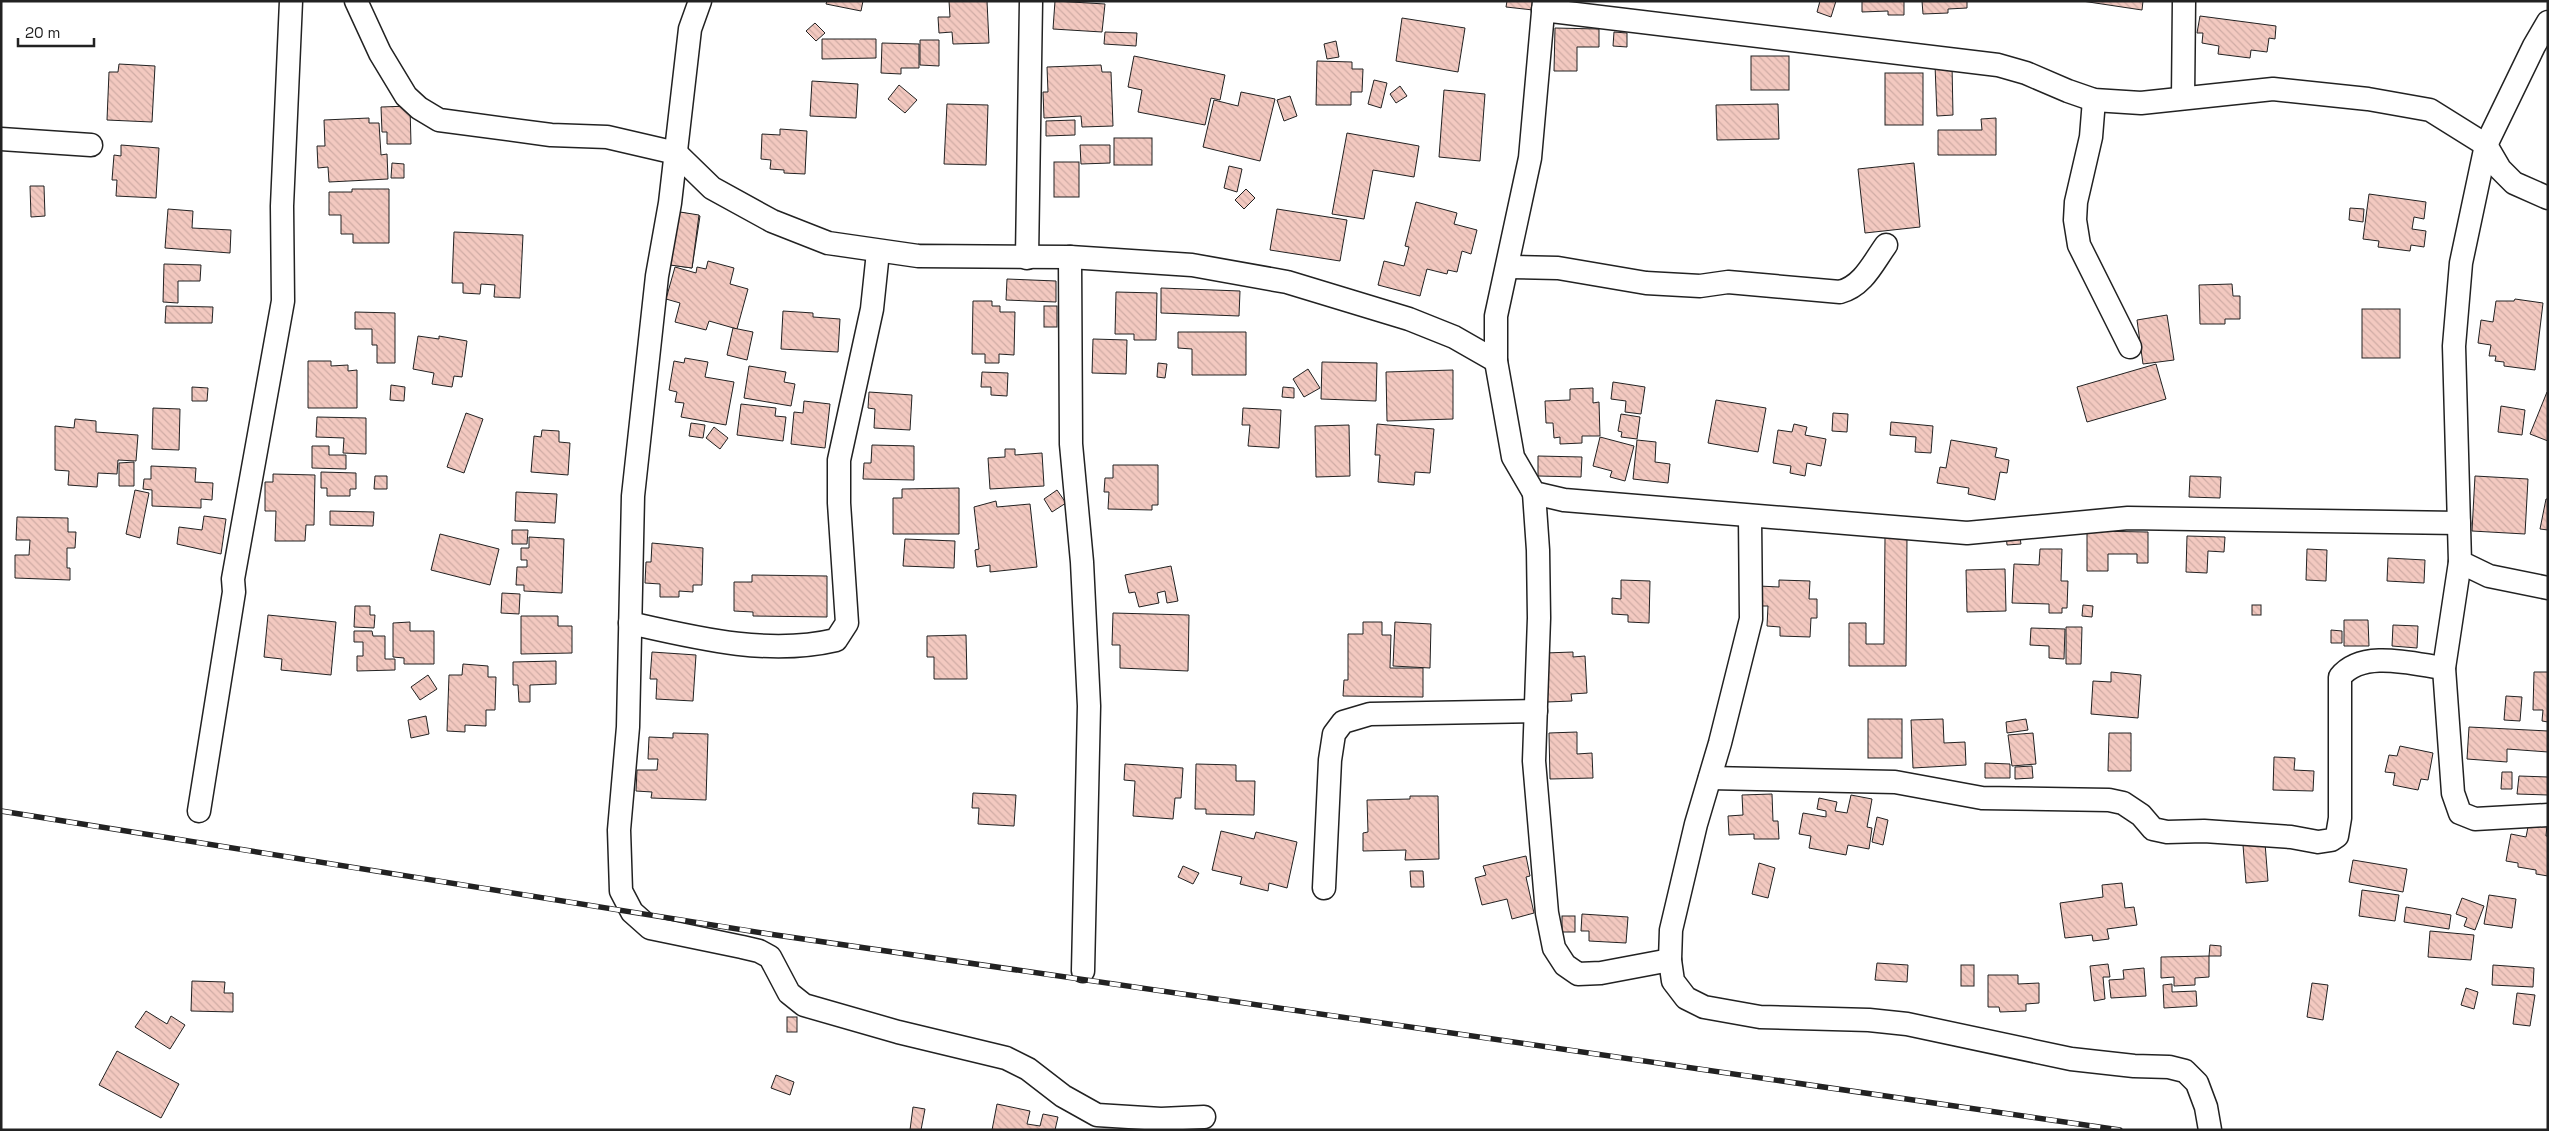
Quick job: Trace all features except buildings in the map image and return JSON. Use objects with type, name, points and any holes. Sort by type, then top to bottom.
[{"type":"street","points":[[199,811],[234,592],[233,579],[283,301],[282,206],[291,1]]},
{"type":"street","points":[[356,1],[380,53],[406,96],[419,108],[438,120],[551,135],[607,137],[676,153],[712,188],[772,221],[828,243],[878,252],[918,256],[1070,257],[1192,265],[1288,282],[1408,319],[1454,337],[1496,361]]},
{"type":"street","points":[[700,1],[690,30],[676,153],[657,276],[633,496],[628,727],[619,830],[621,891],[632,912],[650,928],[758,951],[770,957],[789,993],[804,1004],[898,1032],[1006,1058],[1028,1069],[1063,1096],[1097,1114],[1160,1119],[1204,1117]]},
{"type":"street","points":[[1027,258],[1031,1]]},
{"type":"street","points":[[2183,98],[2184,1]]},
{"type":"street","points":[[1670,960],[1601,973],[1578,974],[1565,965],[1554,948],[1547,914],[1534,761],[1538,550],[1534,493],[1513,458],[1496,361],[1496,316],[1530,158],[1544,6],[1998,65],[2026,73],[2068,92],[2094,100],[2141,103],[2273,89],[2368,99],[2430,110],[2486,145],[2500,169],[2514,183],[2548,198]]},
{"type":"street","points":[[2548,22],[2534,46],[2486,145],[2462,262],[2454,346],[2460,562],[2444,668],[2453,793],[2460,813],[2476,819],[2548,815]]},
{"type":"street","points":[[2094,100],[2091,137],[2076,202],[2075,220],[2079,245],[2130,347]]},
{"type":"street","points":[[1,140],[91,145]]},
{"type":"street","points":[[1508,267],[1558,268],[1646,283],[1700,286],[1728,282],[1840,292],[1852,288],[1861,281],[1886,245]]},
{"type":"street","points":[[630,623],[694,638],[770,646],[816,644],[836,640],[846,623],[839,503],[839,460],[872,309],[878,252]]},
{"type":"street","points":[[1070,257],[1071,444],[1082,562],[1089,706],[1083,971]]},
{"type":"street","points":[[1534,493],[1564,500],[1750,517],[1967,533],[2128,518],[2459,523]]},
{"type":"street","points":[[1750,517],[1750,618],[1710,778],[1696,824],[1671,930],[1670,960],[1673,981],[1686,998],[1704,1007],[1760,1016],[1869,1020],[1907,1024],[2071,1059],[2134,1066],[2169,1067],[2185,1071],[2197,1082],[2206,1107],[2210,1130]]},
{"type":"street","points":[[2460,562],[2490,576],[2548,588]]},
{"type":"street","points":[[1710,778],[1895,782],[1982,798],[2109,800],[2123,803],[2142,815],[2154,829],[2167,832],[2204,831],[2291,837],[2318,842],[2331,840],[2337,836],[2340,818],[2340,677],[2347,668],[2362,662],[2400,662],[2444,668]]},
{"type":"street","points":[[1324,888],[1330,760],[1334,734],[1343,722],[1370,714],[1536,711]]},
{"type":"railway","points":[[1,811],[769,934],[2120,1130]]}]
